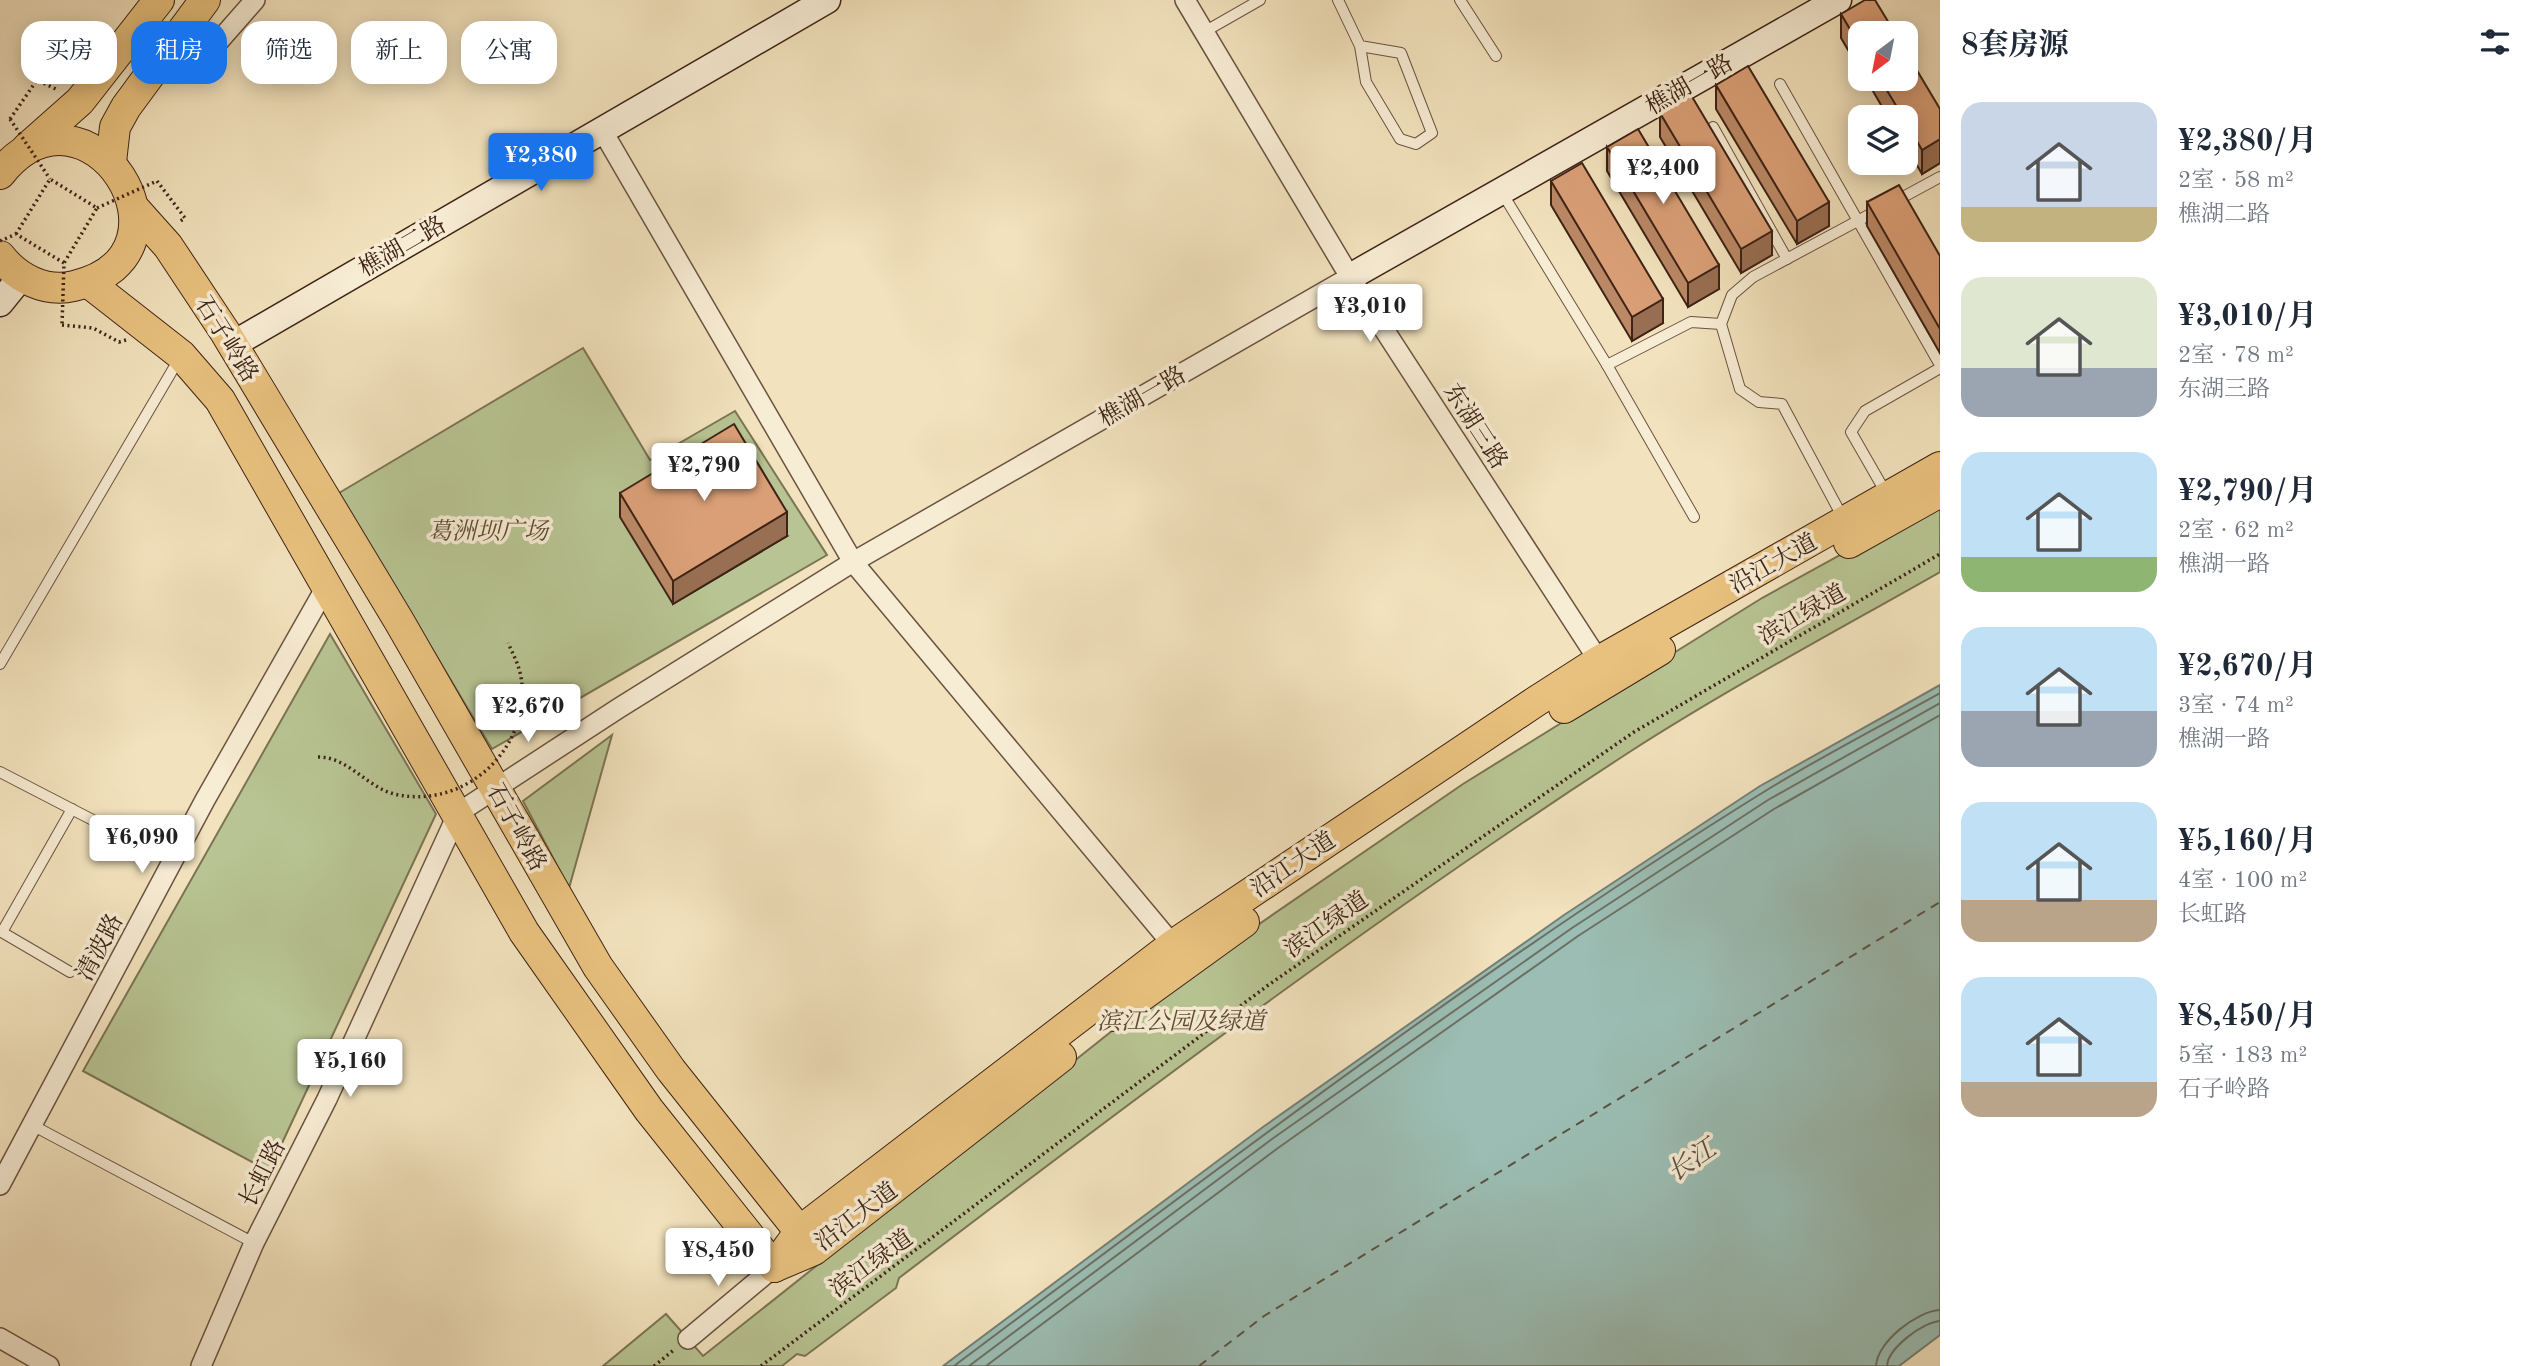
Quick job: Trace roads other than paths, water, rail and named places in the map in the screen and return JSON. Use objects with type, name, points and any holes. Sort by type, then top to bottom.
[{"type":"main road","points":[[9,164],[79,101],[159,0]]},
{"type":"main road","points":[[116,167],[115,127],[126,107],[205,0]]},
{"type":"main road","name":"樵湖二路","points":[[228,339],[802,0]]},
{"type":"main road","name":"樵湖二路","points":[[228,339],[602,130],[827,0]]},
{"type":"main road","name":"樵湖一路","points":[[1350,276],[1838,0]]},
{"type":"main road","points":[[8,256],[43,286],[66,288],[89,283],[109,271],[124,253],[144,200],[130,190],[116,167],[94,150],[73,143],[54,142],[9,164]]},
{"type":"main road","name":"石子岭路","points":[[144,200],[168,246],[228,339],[496,789],[598,967],[671,1070],[807,1240]]},
{"type":"main road","points":[[0,303],[8,256]]},
{"type":"main road","name":"石子岭路","points":[[89,283],[181,356],[220,400],[524,932],[595,1037],[774,1267]]},
{"type":"main road","name":"沿江大道","points":[[774,1267],[1173,945],[1599,661],[1940,467]]},
{"type":"main road","name":"沿江大道","points":[[807,1240],[1226,934],[1438,788],[1609,679],[1940,492]]},
{"type":"street","points":[[227,32],[255,0]]},
{"type":"street","name":"东湖三路","points":[[1185,0],[1350,276],[1599,661]]},
{"type":"street","points":[[602,130],[853,562],[1173,945]]},
{"type":"street","name":"樵湖一路","points":[[458,813],[619,708],[853,562],[1350,276]]},
{"type":"street","name":"清波路","points":[[0,1185],[172,861],[326,587]]},
{"type":"street","name":"长虹路","points":[[201,1366],[254,1243],[327,1098],[458,813]]},
{"type":"street","points":[[688,1339],[774,1267]]},
{"type":"street","points":[[0,1338],[49,1366]]},
{"type":"lane","points":[[1204,32],[1260,0]]},
{"type":"lane","points":[[1338,0],[1360,46],[1366,82],[1400,139],[1416,144],[1432,133],[1401,53],[1360,46]]},
{"type":"lane","points":[[1460,0],[1496,57]]},
{"type":"lane","points":[[1780,84],[1940,366],[1865,411],[1851,432],[1888,497]]},
{"type":"lane","points":[[1713,127],[1787,259]]},
{"type":"lane","points":[[1845,522],[1782,404],[1759,402],[1740,389],[1721,324],[1732,295],[1754,277],[1940,177]]},
{"type":"lane","points":[[1501,191],[1607,365],[1695,517]]},
{"type":"lane","points":[[1904,197],[1910,208]]},
{"type":"lane","points":[[1607,365],[1691,322],[1721,324]]},
{"type":"lane","points":[[0,664],[181,356]]},
{"type":"lane","points":[[0,772],[172,861]]},
{"type":"lane","points":[[70,972],[1,932],[72,809]]},
{"type":"lane","points":[[32,1125],[254,1243]]},
{"type":"water","name":"长江","points":[[1940,685],[1940,1335],[1899,1366],[943,1366],[1263,1127],[1564,915],[1760,786]]},
{"type":"park label","name":"葛洲坝广场","points":[[488,531]]},
{"type":"park label","name":"滨江公园及绿道","points":[[1181,1021]]}]
